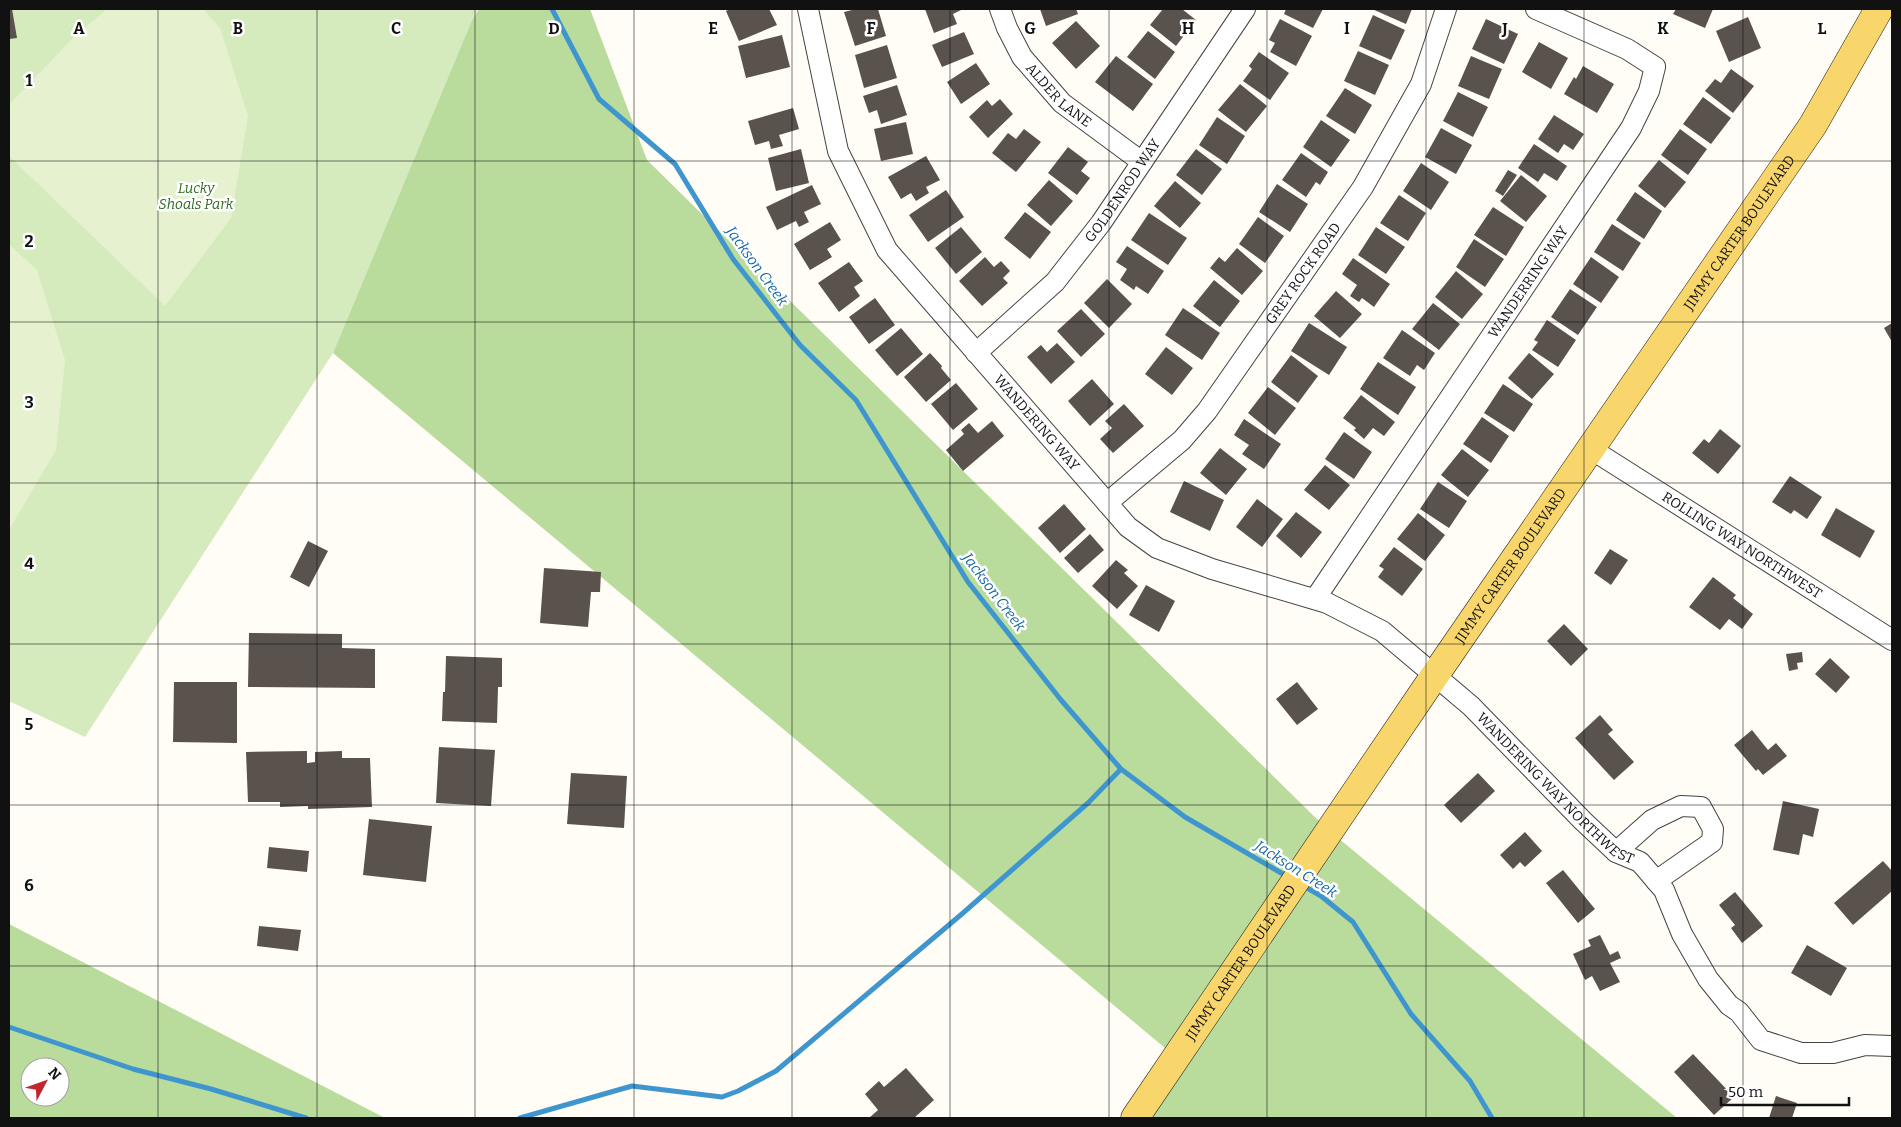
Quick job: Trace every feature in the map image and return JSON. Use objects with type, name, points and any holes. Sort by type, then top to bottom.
[{"type":"main road","name":"JIMMY CARTER BOULEVARD","points":[[1135,1118],[1435,675],[1813,125],[1879,9]]},
{"type":"street","name":"WANDERING WAY","points":[[808,9],[838,151],[887,250],[1128,527],[1157,548],[1212,569],[1327,603],[1382,631],[1435,675]]},
{"type":"street","name":"ALDER LANE","points":[[1000,9],[1007,28],[1022,57],[1062,103],[1142,162]]},
{"type":"street","name":"GOLDENROD WAY","points":[[976,353],[1055,282],[1101,223],[1245,9]]},
{"type":"street","name":"GREY ROCK ROAD","points":[[1107,503],[1182,440],[1207,411],[1357,195],[1421,84],[1446,9]]},
{"type":"street","name":"WANDERRING WAY","points":[[1315,599],[1626,136],[1649,91],[1655,67],[1627,49],[1536,9]]},
{"type":"street","name":"ROLLING WAY NORTHWEST","points":[[1591,450],[1892,640]]},
{"type":"street","name":"WANDERING WAY NORTHWEST","points":[[1435,675],[1471,706],[1583,821],[1616,852],[1640,862],[1664,890],[1682,934],[1708,979],[1729,1005],[1739,1012],[1760,1040],[1801,1053],[1833,1053],[1865,1045],[1892,1046]]},
{"type":"street","points":[[1616,852],[1652,820],[1681,806],[1701,807],[1713,829],[1712,842],[1656,880]]},
{"type":"green space","name":"Lucky Shoals Park","points":[[9,9],[478,9],[333,353],[85,737],[9,701]]},
{"type":"green space","points":[[107,9],[203,9],[220,28],[248,116],[231,218],[165,306],[9,156],[9,105],[71,40]]},
{"type":"green space","points":[[479,9],[590,9],[647,160],[1326,828],[1677,1118],[1134,1118],[1177,1058],[333,353],[472,20]]},
{"type":"green space","points":[[9,244],[37,270],[65,360],[56,450],[9,530]]},
{"type":"green space","points":[[9,924],[385,1118],[9,1118]]},
{"type":"building","points":[[9,9],[12,9],[17,38],[9,39]]},
{"type":"building","points":[[730,9],[769,9],[777,25],[739,41],[726,11]]},
{"type":"building","points":[[856,9],[878,9],[886,36],[855,46],[844,12]]},
{"type":"building","points":[[925,9],[961,10],[953,14],[957,24],[934,33]]},
{"type":"building","points":[[1040,9],[1076,9],[1078,14],[1046,26]]},
{"type":"building","points":[[1163,9],[1182,9],[1196,20],[1176,46],[1150,25]]},
{"type":"building","points":[[1286,9],[1323,9],[1313,28],[1284,14]]},
{"type":"building","points":[[1372,9],[1412,9],[1406,24]]},
{"type":"building","points":[[1676,9],[1713,9],[1705,28],[1673,14]]},
{"type":"building","points":[[1373,15],[1405,30],[1391,60],[1359,46]]},
{"type":"building","points":[[1748,17],[1761,48],[1729,62],[1716,31]]},
{"type":"building","points":[[1280,19],[1312,36],[1296,66],[1270,52],[1275,43],[1269,40]]},
{"type":"building","points":[[1486,19],[1518,34],[1504,64],[1472,49]]},
{"type":"building","points":[[1076,21],[1100,46],[1076,69],[1052,43]]},
{"type":"building","points":[[1148,31],[1175,52],[1155,79],[1127,57]]},
{"type":"building","points":[[964,32],[974,54],[942,67],[932,45]]},
{"type":"building","points":[[782,35],[790,67],[746,78],[738,46]]},
{"type":"building","points":[[1539,42],[1568,58],[1551,89],[1522,72]]},
{"type":"building","points":[[887,45],[897,78],[864,88],[855,55]]},
{"type":"building","points":[[1358,51],[1389,65],[1375,95],[1344,81]]},
{"type":"building","points":[[1259,52],[1289,73],[1270,100],[1243,81],[1252,69],[1249,66]]},
{"type":"building","points":[[1116,56],[1153,84],[1133,111],[1095,82]]},
{"type":"building","points":[[1471,56],[1502,69],[1489,99],[1458,86]]},
{"type":"building","points":[[976,63],[990,84],[961,104],[947,82]]},
{"type":"building","points":[[1583,66],[1614,84],[1597,113],[1564,94],[1574,77],[1576,79]]},
{"type":"building","points":[[1731,69],[1754,86],[1733,113],[1705,91],[1715,79],[1721,83]]},
{"type":"building","points":[[1240,84],[1267,106],[1246,132],[1218,110]]},
{"type":"building","points":[[897,85],[907,115],[881,124],[877,110],[869,113],[863,96]]},
{"type":"building","points":[[1345,88],[1372,105],[1355,134],[1326,116]]},
{"type":"building","points":[[1458,92],[1488,107],[1473,137],[1443,121]]},
{"type":"building","points":[[1703,97],[1731,118],[1711,144],[1683,124]]},
{"type":"building","points":[[1000,99],[1013,114],[988,138],[969,117],[987,100],[992,106]]},
{"type":"building","points":[[793,108],[799,129],[779,135],[783,146],[771,149],[769,141],[755,145],[748,121]]},
{"type":"building","points":[[1554,115],[1584,134],[1573,150],[1564,144],[1558,153],[1538,139]]},
{"type":"building","points":[[1217,117],[1245,136],[1227,164],[1199,145]]},
{"type":"building","points":[[1321,120],[1350,140],[1331,167],[1303,147]]},
{"type":"building","points":[[906,122],[913,154],[881,161],[874,129]]},
{"type":"building","points":[[1441,128],[1472,145],[1456,174],[1425,157]]},
{"type":"building","points":[[1024,129],[1041,142],[1016,172],[992,153],[1008,133],[1016,139]]},
{"type":"building","points":[[1680,129],[1707,149],[1688,175],[1661,155]]},
{"type":"building","points":[[1534,144],[1567,166],[1557,181],[1544,173],[1538,182],[1518,168]]},
{"type":"building","points":[[1068,147],[1088,162],[1081,171],[1090,178],[1077,195],[1048,173]]},
{"type":"building","points":[[801,149],[809,183],[776,191],[768,158]]},
{"type":"building","points":[[1196,149],[1222,169],[1202,195],[1176,175]]},
{"type":"building","points":[[1301,153],[1328,172],[1320,185],[1316,182],[1306,197],[1282,180]]},
{"type":"building","points":[[926,156],[940,180],[926,187],[929,193],[916,201],[911,193],[901,199],[888,177]]},
{"type":"building","points":[[1659,160],[1686,182],[1665,208],[1638,186]]},
{"type":"building","points":[[1421,163],[1449,182],[1431,210],[1403,191]]},
{"type":"building","points":[[1508,170],[1517,175],[1503,196],[1495,191]]},
{"type":"building","points":[[1521,175],[1547,196],[1526,222],[1500,201]]},
{"type":"building","points":[[1049,180],[1073,201],[1051,226],[1027,205]]},
{"type":"building","points":[[1175,181],[1201,203],[1180,228],[1154,206]]},
{"type":"building","points":[[1277,184],[1308,204],[1290,232],[1259,212]]},
{"type":"building","points":[[812,185],[821,204],[804,212],[809,222],[799,227],[796,221],[777,230],[766,207]]},
{"type":"building","points":[[946,190],[964,217],[928,242],[909,215]]},
{"type":"building","points":[[1635,192],[1662,211],[1644,239],[1616,220]]},
{"type":"building","points":[[1399,195],[1426,213],[1408,241],[1380,223]]},
{"type":"building","points":[[1493,207],[1524,227],[1506,256],[1474,235]]},
{"type":"building","points":[[1025,212],[1051,232],[1030,259],[1004,238]]},
{"type":"building","points":[[1149,213],[1187,238],[1168,265],[1131,240]]},
{"type":"building","points":[[1258,217],[1284,236],[1265,263],[1239,244]]},
{"type":"building","points":[[830,222],[841,240],[827,249],[832,257],[810,270],[794,244]]},
{"type":"building","points":[[1612,224],[1641,243],[1623,271],[1594,252]]},
{"type":"building","points":[[961,227],[982,252],[956,274],[935,248]]},
{"type":"building","points":[[1376,227],[1405,247],[1386,274],[1358,255]]},
{"type":"building","points":[[1474,239],[1504,259],[1485,287],[1456,267]]},
{"type":"building","points":[[1127,246],[1164,271],[1148,294],[1136,286],[1134,290],[1120,280],[1127,269],[1116,262]]},
{"type":"building","points":[[1237,248],[1263,271],[1242,295],[1210,268],[1219,257],[1225,262]]},
{"type":"building","points":[[985,257],[994,267],[1001,261],[1010,271],[1003,278],[1008,283],[982,306],[959,281]]},
{"type":"building","points":[[1591,257],[1619,277],[1601,303],[1573,284]]},
{"type":"building","points":[[1353,258],[1390,284],[1374,307],[1362,298],[1359,302],[1350,296],[1357,285],[1342,274]]},
{"type":"building","points":[[849,262],[863,281],[854,287],[860,296],[839,312],[818,283]]},
{"type":"building","points":[[1456,271],[1483,294],[1462,319],[1435,297]]},
{"type":"building","points":[[1107,279],[1132,304],[1109,328],[1084,303]]},
{"type":"building","points":[[1214,280],[1240,301],[1220,327],[1193,306]]},
{"type":"building","points":[[1570,289],[1597,307],[1578,335],[1551,317]]},
{"type":"building","points":[[1336,291],[1362,314],[1340,338],[1314,316]]},
{"type":"building","points":[[875,298],[895,325],[869,344],[849,317]]},
{"type":"building","points":[[1433,303],[1460,324],[1439,350],[1412,329]]},
{"type":"building","points":[[1183,308],[1220,333],[1202,360],[1165,335]]},
{"type":"building","points":[[1081,309],[1105,334],[1081,357],[1057,331]]},
{"type":"building","points":[[1547,320],[1576,340],[1558,367],[1532,350],[1538,342],[1534,340]]},
{"type":"building","points":[[1309,323],[1347,347],[1329,375],[1291,351]]},
{"type":"building","points":[[1892,323],[1892,342],[1884,328]]},
{"type":"building","points":[[901,328],[923,354],[897,376],[875,350]]},
{"type":"building","points":[[1402,330],[1435,353],[1424,370],[1417,365],[1410,376],[1383,358]]},
{"type":"building","points":[[1057,343],[1075,362],[1051,384],[1027,357],[1041,345],[1047,352]]},
{"type":"building","points":[[1166,347],[1193,368],[1172,395],[1145,374]]},
{"type":"building","points":[[930,353],[951,380],[926,402],[904,377]]},
{"type":"building","points":[[1529,353],[1554,374],[1532,399],[1508,378]]},
{"type":"building","points":[[1291,355],[1318,376],[1298,403],[1271,382]]},
{"type":"building","points":[[1378,362],[1416,387],[1398,415],[1360,389]]},
{"type":"building","points":[[1092,379],[1114,404],[1090,426],[1068,401]]},
{"type":"building","points":[[956,383],[978,409],[953,430],[931,404]]},
{"type":"building","points":[[1503,384],[1533,404],[1514,432],[1484,413]]},
{"type":"building","points":[[1268,387],[1296,408],[1275,435],[1248,413]]},
{"type":"building","points":[[1361,395],[1395,422],[1384,436],[1373,428],[1364,439],[1354,430],[1356,428],[1343,418]]},
{"type":"building","points":[[1124,404],[1144,426],[1113,453],[1100,439],[1112,428],[1105,421]]},
{"type":"building","points":[[1482,417],[1509,436],[1491,463],[1463,444]]},
{"type":"building","points":[[1244,419],[1281,444],[1264,469],[1242,454],[1249,445],[1234,435]]},
{"type":"building","points":[[992,421],[1004,436],[963,471],[946,450],[964,434],[961,430],[969,423],[978,433]]},
{"type":"building","points":[[1720,429],[1741,446],[1718,474],[1692,453],[1704,439],[1709,443]]},
{"type":"building","points":[[1344,432],[1372,452],[1354,479],[1325,459]]},
{"type":"building","points":[[1220,448],[1247,469],[1226,495],[1200,473]]},
{"type":"building","points":[[1462,449],[1489,470],[1468,497],[1441,475]]},
{"type":"building","points":[[1325,465],[1350,485],[1329,510],[1304,490]]},
{"type":"building","points":[[1790,476],[1822,497],[1807,519],[1794,510],[1791,514],[1772,502]]},
{"type":"building","points":[[1184,481],[1224,500],[1210,531],[1170,512]]},
{"type":"building","points":[[1438,482],[1467,501],[1449,528],[1420,509]]},
{"type":"building","points":[[1257,499],[1283,519],[1262,547],[1236,527]]},
{"type":"building","points":[[1064,504],[1086,529],[1060,553],[1038,528]]},
{"type":"building","points":[[1836,508],[1875,531],[1860,558],[1821,535]]},
{"type":"building","points":[[1296,512],[1322,532],[1301,558],[1276,536]]},
{"type":"building","points":[[1418,513],[1445,535],[1425,561],[1397,539]]},
{"type":"building","points":[[1090,534],[1104,550],[1078,573],[1064,558]]},
{"type":"building","points":[[308,541],[328,551],[309,587],[290,577]]},
{"type":"building","points":[[1394,547],[1423,569],[1402,596],[1378,577],[1384,569],[1379,566]]},
{"type":"building","points":[[1610,549],[1628,560],[1611,585],[1594,573]]},
{"type":"building","points":[[1116,560],[1128,570],[1124,573],[1138,586],[1117,609],[1092,586]]},
{"type":"building","points":[[544,568],[601,572],[600,592],[591,592],[588,627],[540,623]]},
{"type":"building","points":[[1713,577],[1736,595],[1733,598],[1753,614],[1742,629],[1729,619],[1720,630],[1689,607]]},
{"type":"building","points":[[1146,585],[1175,601],[1159,632],[1129,615]]},
{"type":"building","points":[[1564,624],[1588,649],[1571,666],[1547,641]]},
{"type":"building","points":[[249,633],[342,634],[342,648],[375,649],[375,688],[248,687]]},
{"type":"building","points":[[1802,652],[1803,662],[1797,663],[1798,669],[1789,671],[1786,654]]},
{"type":"building","points":[[446,656],[502,658],[502,687],[498,687],[497,723],[442,721]]},
{"type":"building","points":[[1830,658],[1850,677],[1836,693],[1815,674]]},
{"type":"building","points":[[174,682],[237,682],[237,743],[173,742]]},
{"type":"building","points":[[1297,682],[1318,709],[1297,725],[1276,699]]},
{"type":"building","points":[[1600,715],[1613,730],[1608,734],[1634,762],[1614,780],[1575,738]]},
{"type":"building","points":[[1752,730],[1768,750],[1776,743],[1787,756],[1763,775],[1758,769],[1756,771],[1734,745]]},
{"type":"building","points":[[439,747],[495,750],[491,806],[436,803]]},
{"type":"building","points":[[307,751],[307,763],[315,762],[315,752],[342,751],[342,758],[370,758],[372,807],[308,809],[308,806],[280,807],[280,802],[248,802],[246,752]]},
{"type":"building","points":[[571,773],[627,776],[624,828],[567,824]]},
{"type":"building","points":[[1478,773],[1495,791],[1461,823],[1444,805]]},
{"type":"building","points":[[1783,801],[1819,809],[1813,837],[1803,834],[1799,855],[1773,850]]},
{"type":"building","points":[[369,819],[432,826],[426,882],[363,875]]},
{"type":"building","points":[[1525,832],[1542,851],[1525,867],[1520,862],[1513,869],[1500,855]]},
{"type":"building","points":[[269,847],[309,851],[307,872],[267,868]]},
{"type":"building","points":[[1883,861],[1892,871],[1892,891],[1853,925],[1834,903]]},
{"type":"building","points":[[1563,870],[1595,909],[1578,923],[1546,883]]},
{"type":"building","points":[[1735,892],[1763,926],[1742,943],[1731,928],[1735,925],[1719,905]]},
{"type":"building","points":[[259,926],[301,930],[298,951],[257,946]]},
{"type":"building","points":[[1600,935],[1610,955],[1618,951],[1621,958],[1610,963],[1620,982],[1600,991],[1592,976],[1585,980],[1573,954],[1591,946],[1588,940]]},
{"type":"building","points":[[1807,945],[1847,968],[1831,996],[1791,973]]},
{"type":"building","points":[[1693,1054],[1734,1097],[1714,1115],[1674,1072]]},
{"type":"building","points":[[906,1068],[934,1100],[914,1118],[869,1118],[878,1110],[865,1094],[879,1081],[884,1087]]},
{"type":"building","points":[[1776,1096],[1797,1103],[1792,1118],[1769,1118]]},
{"type":"waterway","name":"Jackson Creek","points":[[552,9],[599,99],[675,164],[733,259],[800,345],[856,400],[968,582],[1061,700],[1121,769],[1185,817],[1288,877]]},
{"type":"waterway","points":[[520,1118],[632,1086],[722,1097],[738,1091],[776,1071],[963,913],[1088,803],[1121,769]]},
{"type":"waterway","name":"Jackson Creek","points":[[1302,885],[1321,896],[1353,922],[1411,1014],[1470,1081],[1492,1118]]},
{"type":"waterway","points":[[9,1027],[133,1069],[211,1089],[306,1118]]}]
